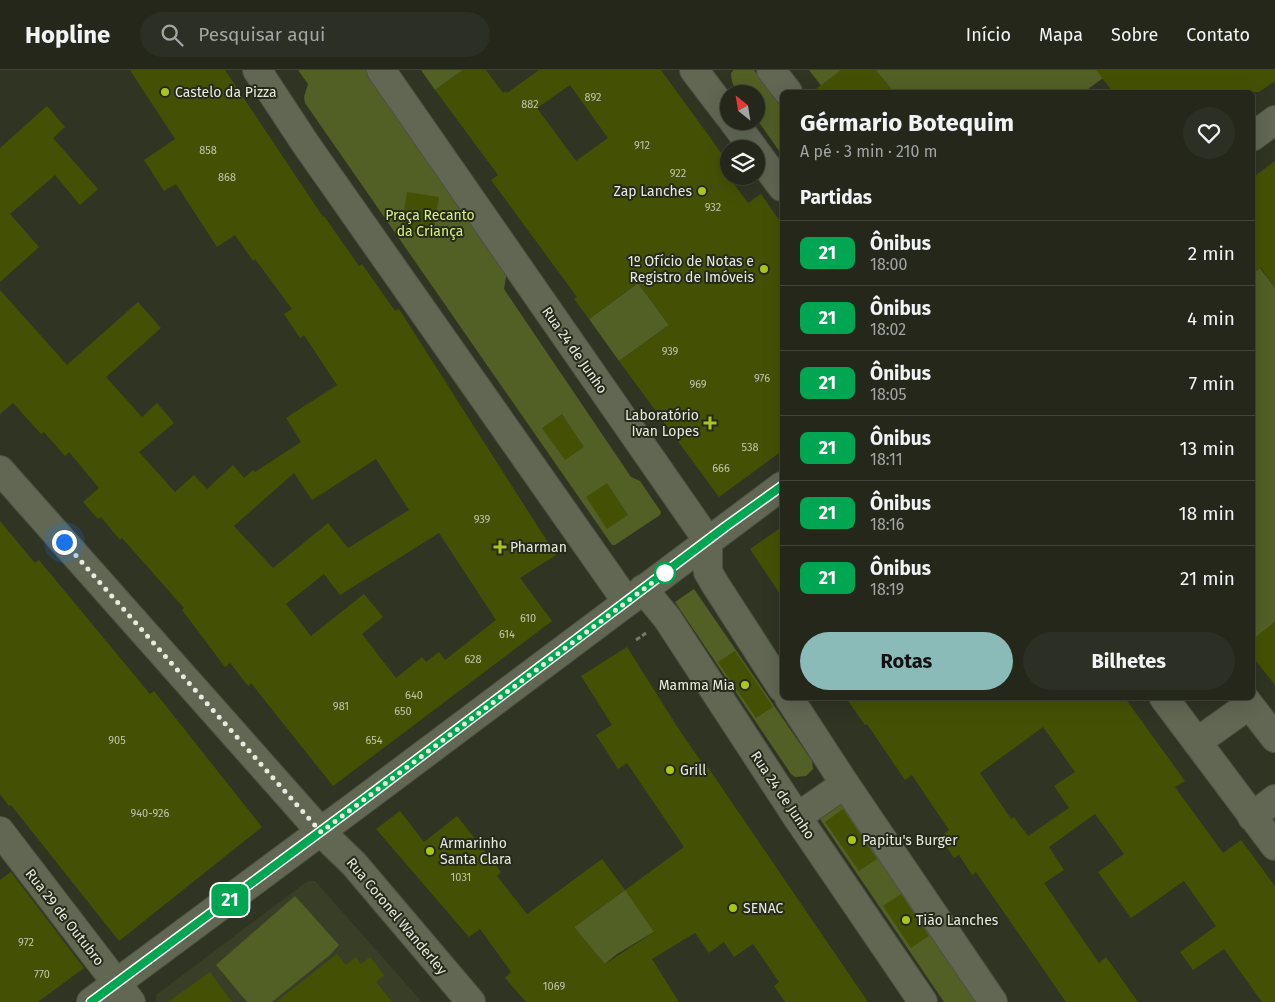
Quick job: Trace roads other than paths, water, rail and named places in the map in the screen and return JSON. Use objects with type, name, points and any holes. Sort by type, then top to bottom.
[{"type":"street","name":"Rua 24 de Junho","points":[[257,70],[305,143],[635,596],[672,626],[797,817],[923,1002]]},
{"type":"street","name":"Rua 24 de Junho","points":[[381,70],[708,541]]},
{"type":"street","points":[[771,70],[786,90]]},
{"type":"street","points":[[702,72],[720,101]]},
{"type":"street","points":[[1255,135],[1275,120]]},
{"type":"street","points":[[765,164],[780,184]]},
{"type":"street","name":"Rua Coronel Wanderley","points":[[0,470],[321,832],[354,864],[471,1002]]},
{"type":"street","points":[[91,1002],[124,993],[321,832],[780,487]]},
{"type":"street","points":[[708,541],[708,572],[780,685]]},
{"type":"street","points":[[790,700],[993,1002]]},
{"type":"street","points":[[1166,700],[1275,846]]},
{"type":"street","points":[[1198,742],[1246,701],[1275,738]]},
{"type":"street","points":[[797,817],[845,784]]},
{"type":"street","points":[[1252,817],[1275,799]]},
{"type":"street","name":"Rua 29 de Outubro","points":[[1,836],[124,993]]},
{"type":"place","name":"Castelo da Pizza","points":[[165,92]]},
{"type":"place","name":"Zap Lanches","points":[[702,191]]},
{"type":"place","name":"1º Ofício de Notas e Registro de Imóveis","points":[[764,269]]},
{"type":"place","name":"Laboratório Ivan Lopes","points":[[710,423]]},
{"type":"place","name":"Pharman","points":[[500,547]]},
{"type":"place","name":"Mamma Mia","points":[[745,685]]},
{"type":"place","name":"Grill","points":[[670,770]]},
{"type":"place","name":"Papitu's Burger","points":[[852,840]]},
{"type":"place","name":"Armarinho Santa Clara","points":[[430,851]]},
{"type":"place","name":"SENAC","points":[[733,908]]},
{"type":"place","name":"Tião Lanches","points":[[906,920]]},
{"type":"park label","name":"Praça Recanto da Criança","points":[[430,224]]}]
